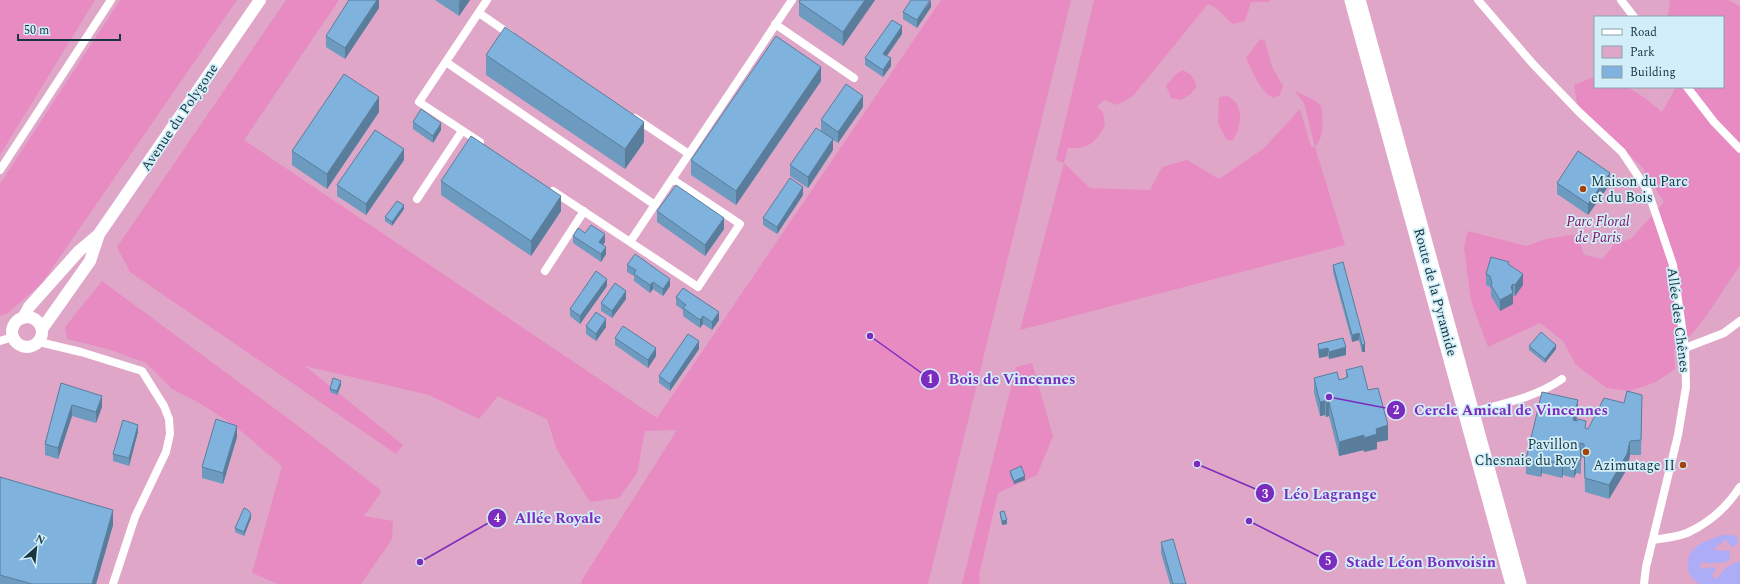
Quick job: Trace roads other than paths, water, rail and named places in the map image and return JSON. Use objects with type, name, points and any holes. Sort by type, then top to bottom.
[{"type":"street","name":"Avenue du Polygone","points":[[13,337],[12,332],[15,323],[23,318],[29,307],[79,251],[99,234],[260,0]]},
{"type":"street","name":"Route de la Pyramide","points":[[1355,0],[1516,584]]},
{"type":"street","name":"Avenue du Polygone","points":[[39,342],[42,329],[90,261],[99,234]]},
{"type":"street","points":[[23,318],[28,317],[37,321],[42,329]]},
{"type":"street","points":[[13,337],[23,346],[32,346],[39,342]]},
{"type":"lane","points":[[0,170],[111,0]]},
{"type":"lane","points":[[487,0],[419,102],[488,148]]},
{"type":"lane","points":[[630,242],[792,0]]},
{"type":"lane","name":"Allée des Chênes","points":[[1478,0],[1533,64],[1579,112],[1622,152],[1648,191],[1673,265],[1685,348],[1686,387],[1678,435],[1667,475],[1646,567],[1644,584]]},
{"type":"lane","points":[[1621,0],[1633,16]]},
{"type":"lane","points":[[479,13],[518,39]]},
{"type":"lane","points":[[775,24],[854,78]]},
{"type":"lane","points":[[446,62],[655,205]]},
{"type":"lane","points":[[1688,88],[1714,122],[1740,149]]},
{"type":"lane","points":[[630,115],[689,154]]},
{"type":"lane","points":[[417,199],[462,131]]},
{"type":"lane","points":[[545,186],[698,287],[740,224],[672,179]]},
{"type":"lane","points":[[545,271],[584,211]]},
{"type":"lane","points":[[1685,348],[1724,333],[1740,321]]},
{"type":"lane","points":[[0,341],[13,337]]},
{"type":"lane","points":[[39,342],[81,352],[142,371],[164,406],[169,419],[170,434],[166,452],[135,517],[113,584]]},
{"type":"lane","points":[[1469,413],[1532,395],[1552,386],[1562,379]]},
{"type":"lane","points":[[1653,540],[1686,533],[1713,517],[1731,501],[1740,487]]},
{"type":"water","points":[[1724,535],[1732,535],[1737,537],[1738,543],[1733,547],[1724,539],[1722,543],[1715,547],[1715,550],[1729,551],[1730,560],[1716,563],[1701,562],[1700,569],[1710,567],[1715,568],[1712,576],[1716,579],[1727,567],[1740,561],[1740,584],[1699,584],[1692,578],[1689,571],[1688,559],[1691,553],[1705,541]]},
{"type":"place","name":"Maison du Parc et du Bois","points":[[1583,189]]},
{"type":"place","name":"Bois de Vincennes","points":[[870,336]]},
{"type":"place","name":"Cercle Amical de Vincennes","points":[[1329,397]]},
{"type":"place","name":"Pavillon Chesnaie du Roy","points":[[1586,452]]},
{"type":"place","name":"Léo Lagrange","points":[[1197,464]]},
{"type":"place","name":"Azimutage II","points":[[1683,465]]},
{"type":"place","name":"Stade Léon Bonvoisin","points":[[1249,521]]},
{"type":"place","name":"Allée Royale","points":[[420,562]]},
{"type":"park label","name":"Parc Floral de Paris","points":[[1598,230]]}]
